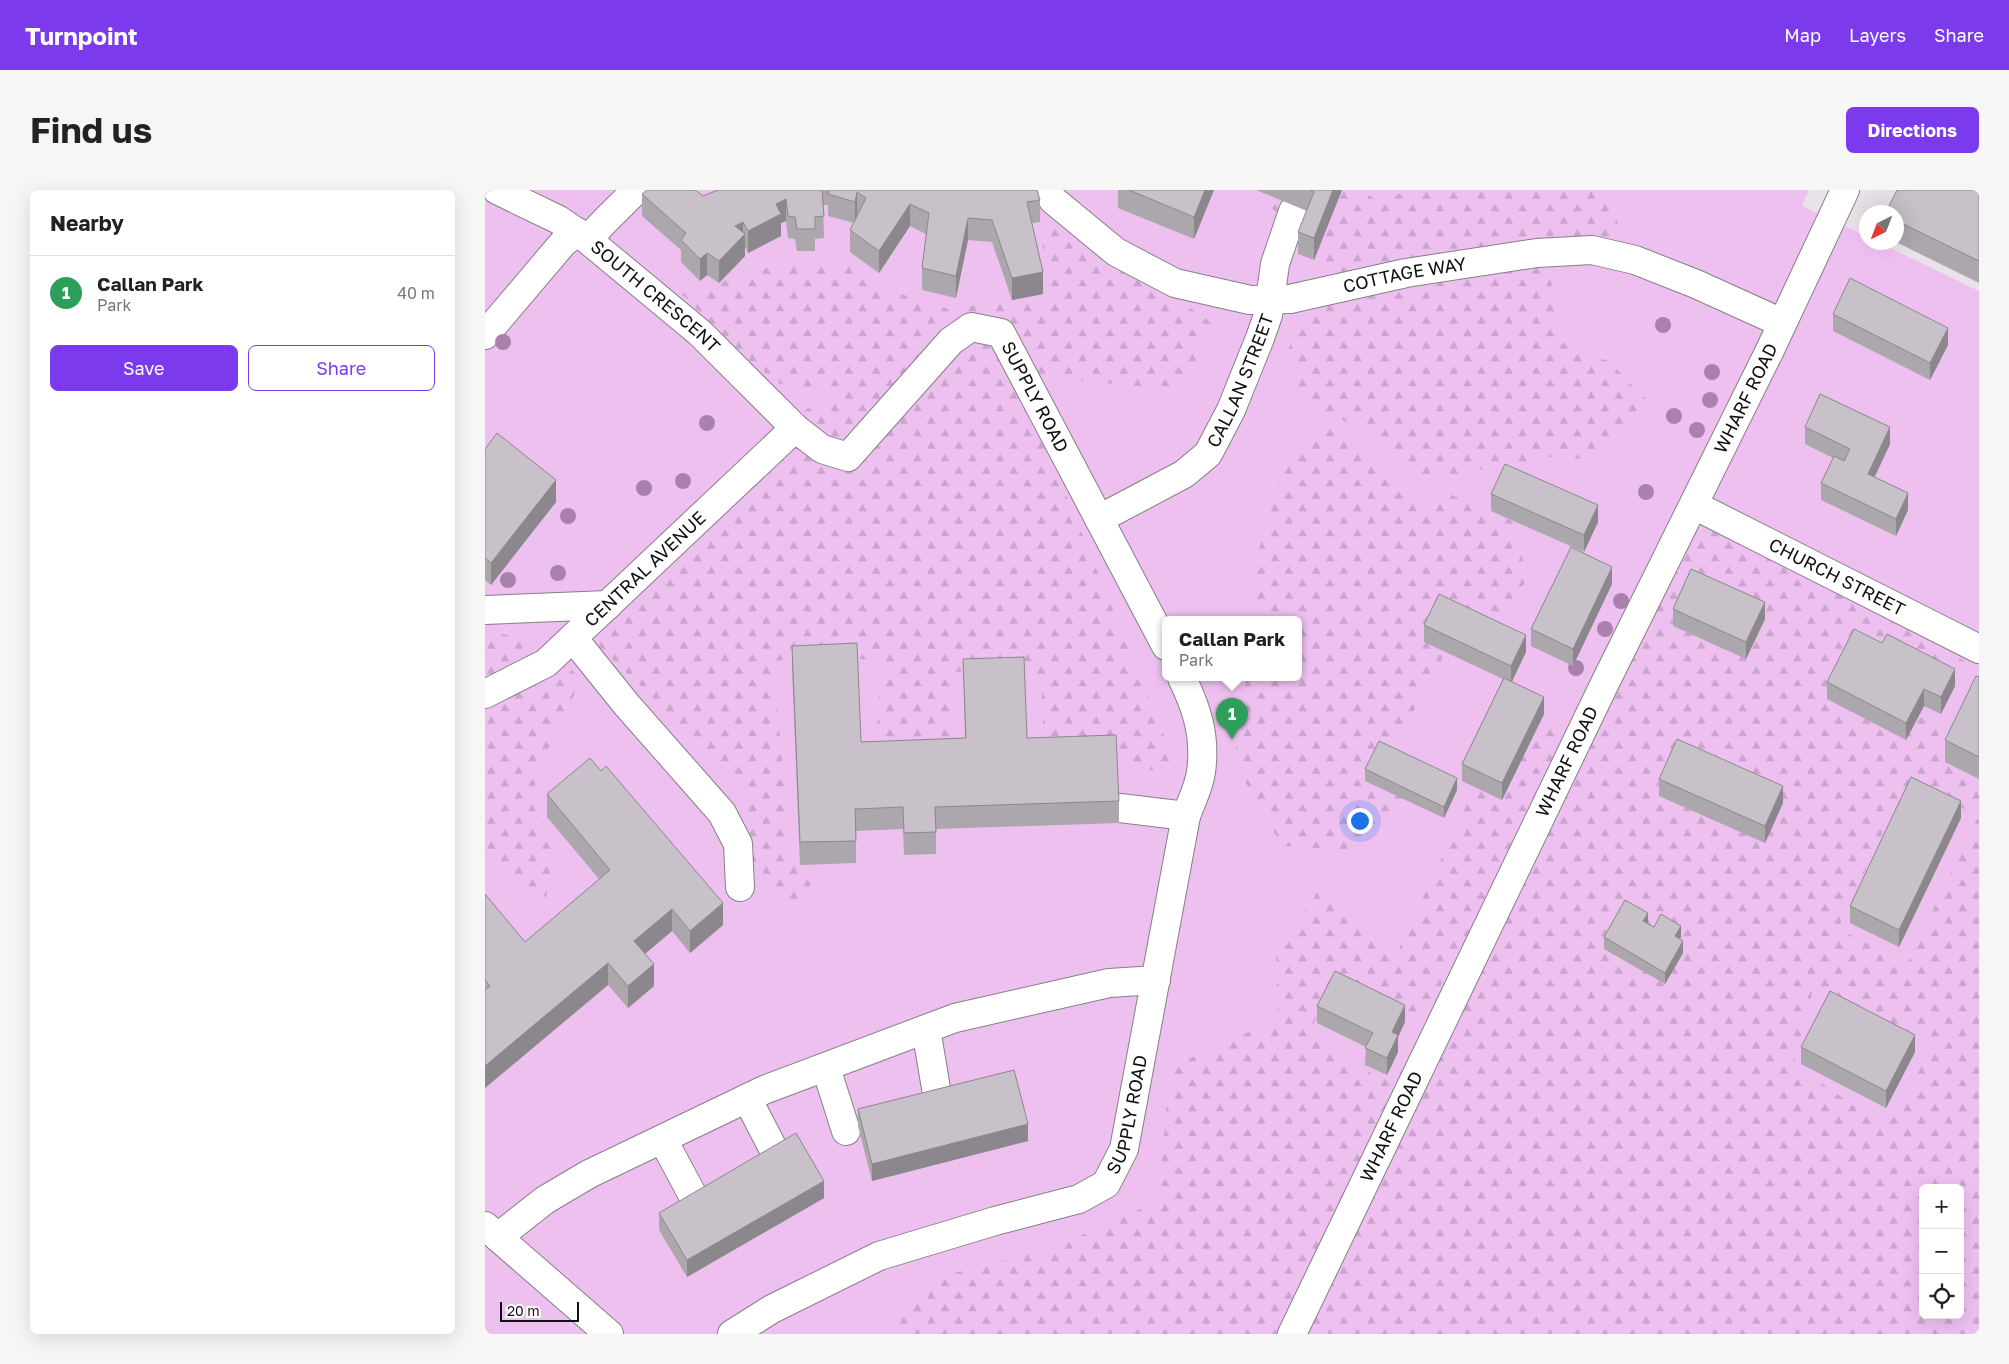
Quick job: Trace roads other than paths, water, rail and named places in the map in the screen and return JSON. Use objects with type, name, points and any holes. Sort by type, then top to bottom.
[{"type":"street","points":[[485,335],[563,243],[598,228],[635,190]]},
{"type":"street","name":"COTTAGE WAY","points":[[1047,190],[1053,200],[1116,252],[1175,283],[1250,300],[1290,298],[1425,270],[1537,253],[1592,250],[1635,260],[1696,284],[1782,323]]},
{"type":"street","name":"WHARF ROAD","points":[[1292,1334],[1603,687],[1694,505],[1845,190]]},
{"type":"street","name":"SOUTH CRESCENT","points":[[505,191],[559,220],[583,236],[700,332],[795,428]]},
{"type":"street","name":"CALLAN STREET","points":[[1099,519],[1184,474],[1208,454],[1231,410],[1268,315],[1275,264],[1293,211]]},
{"type":"street","name":"SUPPLY ROAD","points":[[795,428],[822,449],[848,457],[951,341],[971,328],[1001,333],[1162,638]]},
{"type":"street","name":"CENTRAL AVENUE","points":[[485,694],[546,663],[795,428]]},
{"type":"street","name":"CHURCH STREET","points":[[1694,505],[1979,649]]},
{"type":"street","points":[[485,610],[608,605]]},
{"type":"street","points":[[573,638],[626,704],[722,813],[738,844],[740,887]]},
{"type":"street","name":"SUPPLY ROAD","points":[[732,1334],[772,1309],[879,1256],[995,1220],[1079,1199],[1106,1184],[1124,1149],[1186,816],[1201,773],[1202,738],[1196,706],[1184,681]]},
{"type":"street","points":[[1120,808],[1186,816]]},
{"type":"street","points":[[609,1334],[491,1232],[589,1174],[747,1098],[955,1018],[1109,983],[1156,980]]},
{"type":"street","points":[[926,1029],[939,1106]]},
{"type":"street","points":[[826,1068],[846,1131]]},
{"type":"street","points":[[747,1098],[779,1160]]},
{"type":"street","points":[[663,1140],[699,1207]]},
{"type":"place","name":"Callan Park","points":[[1232,739]]}]
